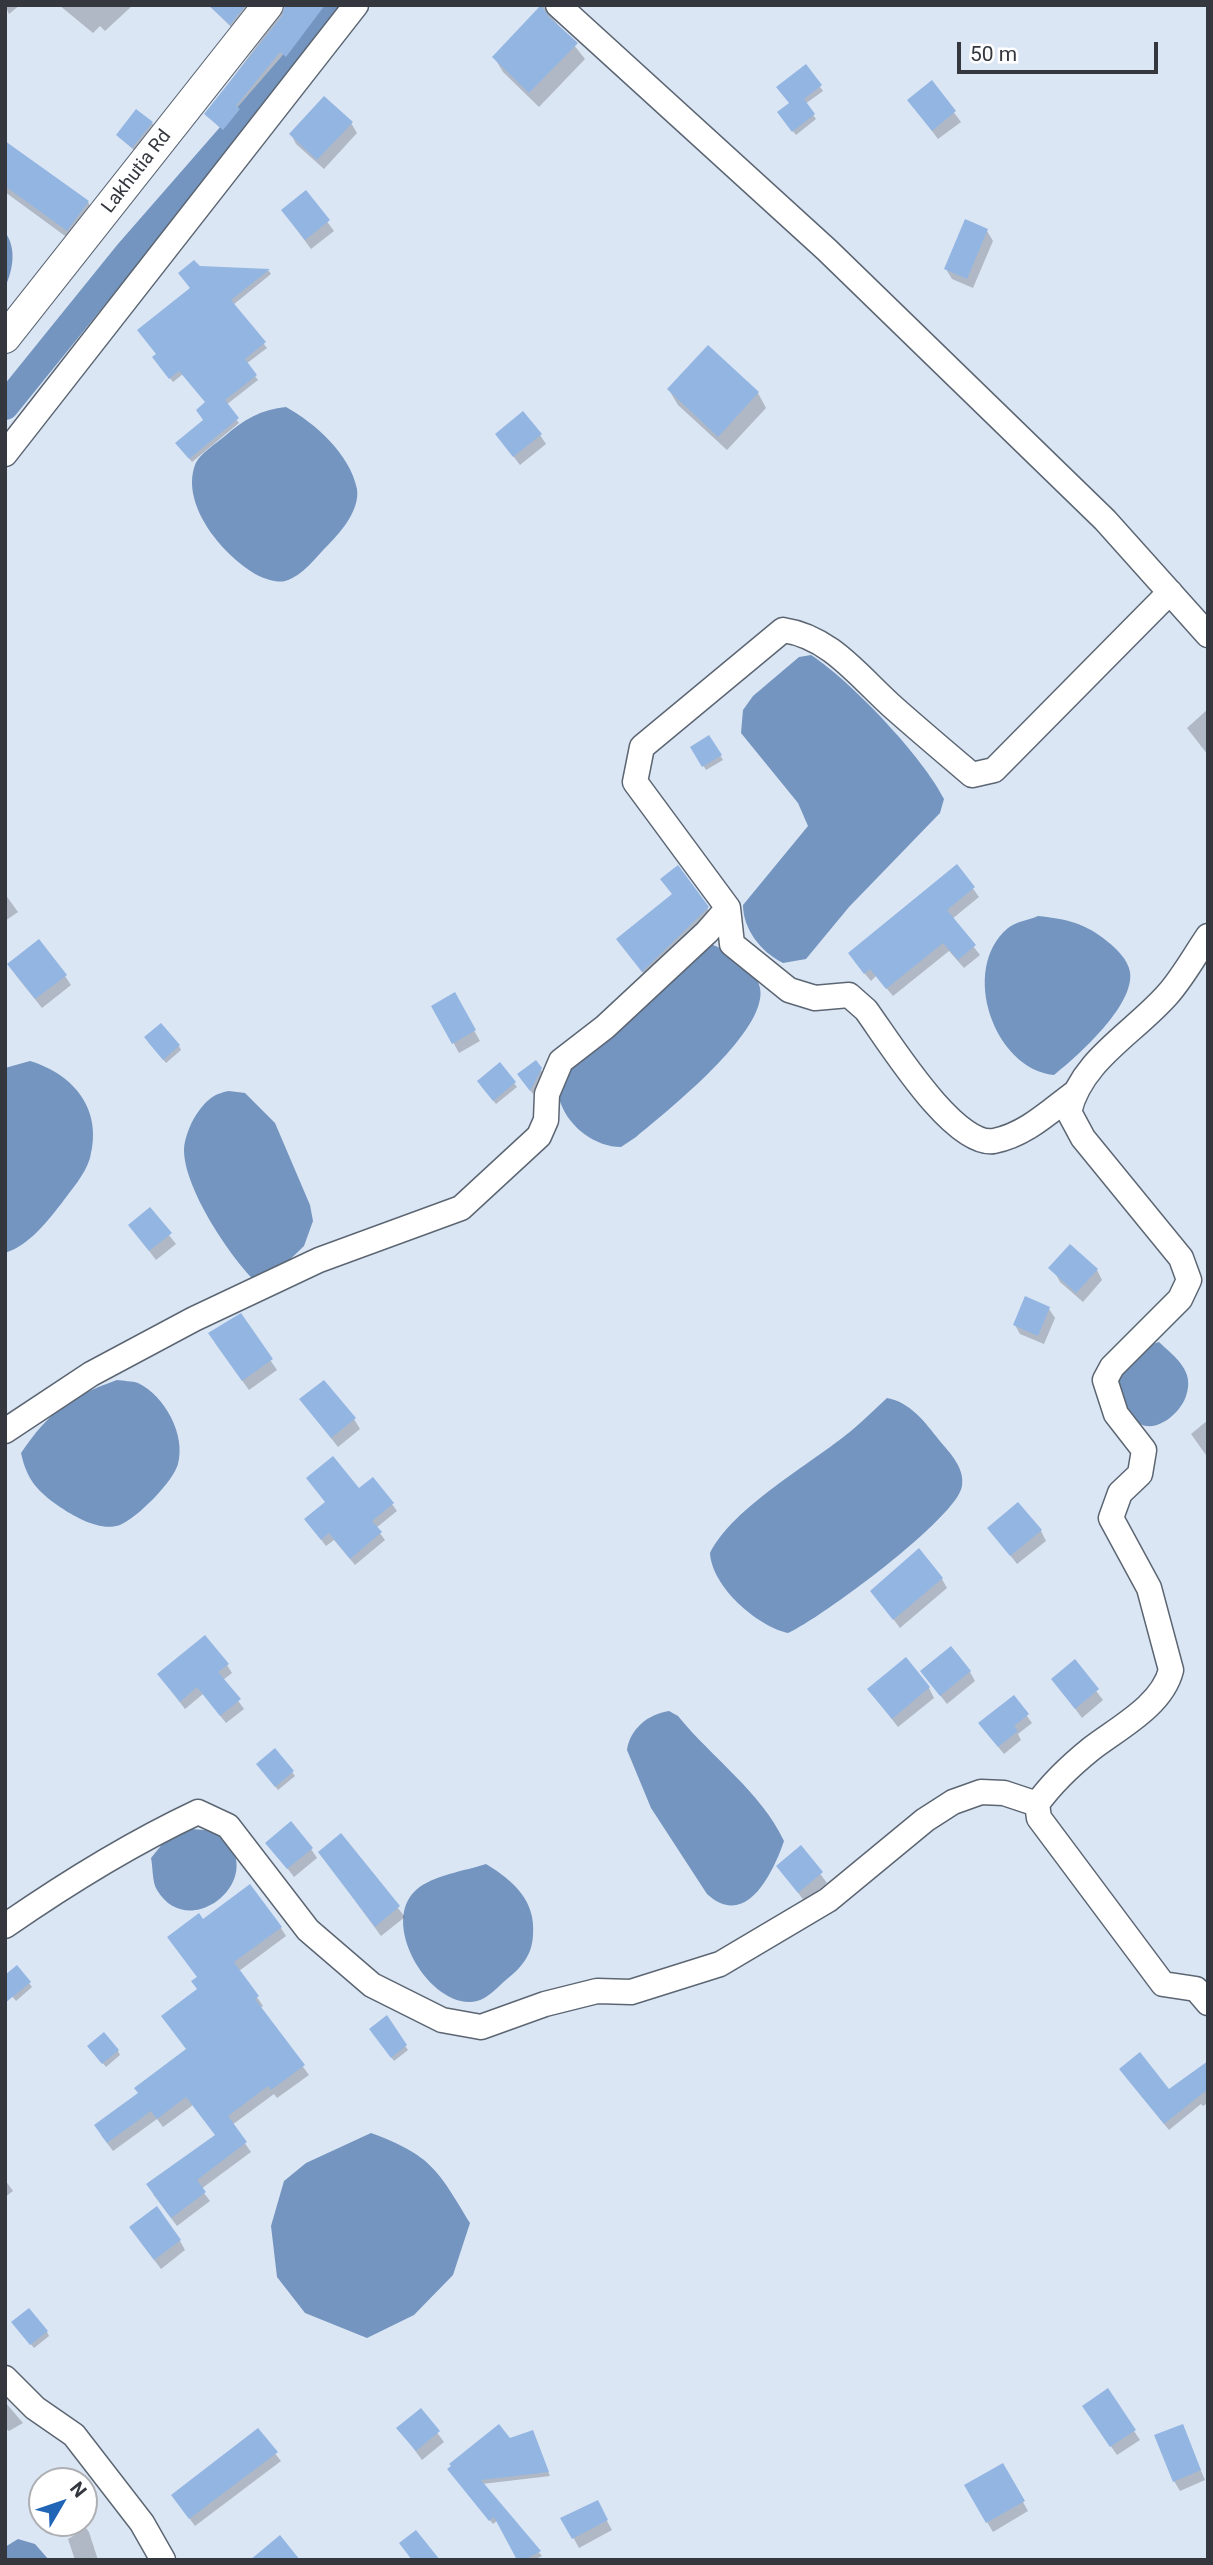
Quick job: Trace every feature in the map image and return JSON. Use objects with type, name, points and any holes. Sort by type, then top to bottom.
[{"type":"street","name":"Lakhutia Rd","points":[[5,338],[268,5]]},
{"type":"street","points":[[5,454],[356,5]]},
{"type":"street","points":[[558,5],[827,250],[1105,520],[1208,635]]},
{"type":"street","points":[[1170,593],[994,770],[972,775],[893,707],[832,649],[806,633],[783,630],[642,747],[635,782],[728,908],[732,944],[789,990],[815,998],[849,995],[866,1010],[948,1119],[977,1138],[991,1142],[1026,1129],[1073,1094],[1097,1060],[1170,993],[1208,936]]},
{"type":"street","points":[[5,1431],[91,1374],[194,1319],[319,1260],[461,1208],[539,1136],[546,1120],[547,1094],[561,1061],[605,1027],[707,932],[728,908]]},
{"type":"street","points":[[1073,1094],[1069,1112],[1083,1138],[1181,1258],[1189,1280],[1180,1299],[1112,1367],[1105,1380],[1116,1414],[1144,1450],[1140,1474],[1120,1493],[1111,1518],[1149,1588],[1171,1670],[1168,1681],[1150,1704],[1051,1784],[1037,1804],[1039,1818],[1163,1984],[1196,1989],[1208,2003]]},
{"type":"street","points":[[5,1926],[71,1881],[154,1832],[198,1812],[229,1826],[308,1930],[372,1985],[442,2020],[481,2027],[545,2004],[597,1991],[631,1992],[720,1964],[828,1900],[925,1820],[953,1802],[981,1792],[1004,1793],[1037,1804]]},
{"type":"street","points":[[5,2378],[35,2408],[74,2435],[142,2523],[163,2560]]},
{"type":"water","points":[[5,232],[11,245],[12,259],[5,288]]},
{"type":"water","points":[[286,407],[319,431],[339,452],[353,476],[357,497],[349,519],[334,539],[303,571],[292,579],[279,581],[259,576],[246,568],[220,544],[200,513],[192,481],[195,465],[200,457],[232,430],[261,413]]},
{"type":"water","points":[[811,655],[846,683],[885,721],[920,762],[944,799],[940,813],[849,907],[806,959],[783,963],[767,953],[755,939],[746,923],[743,905],[808,826],[798,803],[741,733],[743,710],[753,696],[799,657]]},
{"type":"water","points":[[1038,916],[1067,921],[1091,930],[1118,951],[1130,972],[1124,999],[1103,1029],[1054,1075],[1033,1069],[1015,1055],[1000,1037],[990,1015],[985,991],[986,967],[993,946],[1011,926]]},
{"type":"water","points":[[706,943],[729,954],[754,975],[761,994],[754,1016],[727,1054],[708,1074],[636,1137],[621,1147],[593,1140],[577,1128],[565,1113],[559,1098],[561,1076]]},
{"type":"water","points":[[30,1061],[60,1075],[82,1097],[89,1110],[93,1141],[85,1170],[61,1204],[29,1239],[5,1253],[5,1068]]},
{"type":"water","points":[[229,1091],[245,1093],[275,1123],[310,1205],[313,1221],[304,1246],[278,1271],[252,1278],[219,1236],[199,1200],[191,1182],[184,1150],[190,1127],[206,1102]]},
{"type":"water","points":[[1159,1342],[1186,1372],[1188,1387],[1183,1402],[1174,1414],[1161,1423],[1147,1426],[1135,1420],[1125,1407],[1119,1392],[1118,1377],[1123,1367],[1138,1353]]},
{"type":"water","points":[[117,1380],[138,1383],[157,1397],[176,1429],[180,1453],[175,1472],[154,1499],[120,1525],[105,1527],[81,1519],[45,1496],[26,1471],[21,1453],[41,1426],[62,1407],[73,1399]]},
{"type":"water","points":[[887,1398],[910,1408],[956,1461],[962,1486],[955,1501],[914,1542],[856,1589],[788,1633],[776,1629],[750,1614],[727,1591],[713,1566],[710,1553],[721,1536],[754,1503],[851,1431]]},
{"type":"water","points":[[669,1711],[678,1716],[749,1791],[763,1807],[784,1841],[765,1881],[746,1901],[734,1905],[721,1903],[707,1894],[651,1808],[627,1750],[632,1735],[641,1724],[654,1715]]},
{"type":"water","points":[[191,1829],[218,1831],[232,1848],[237,1864],[234,1879],[226,1893],[214,1903],[200,1909],[184,1910],[169,1904],[155,1887],[151,1858],[168,1837]]},
{"type":"water","points":[[486,1864],[506,1877],[527,1902],[533,1923],[532,1942],[522,1965],[493,1992],[477,2001],[460,2001],[443,1993],[428,1980],[415,1962],[403,1923],[406,1905],[423,1885],[449,1874]]},
{"type":"water","points":[[371,2133],[407,2149],[431,2166],[470,2223],[453,2275],[414,2315],[367,2338],[305,2313],[277,2277],[271,2226],[284,2181],[306,2163]]},
{"type":"water","points":[[18,2539],[35,2544],[49,2560],[5,2560],[5,2547]]},
{"type":"building","points":[[208,5],[246,5],[230,25]]},
{"type":"building","points":[[285,5],[325,5],[286,57],[280,52],[236,106],[240,109],[223,130],[204,114],[282,16]]},
{"type":"building","points":[[541,5],[548,16],[578,43],[529,93],[492,57]]},
{"type":"building","points":[[806,64],[822,85],[804,99],[815,114],[792,132],[777,112],[789,103],[776,87]]},
{"type":"building","points":[[932,80],[956,111],[932,131],[907,100]]},
{"type":"building","points":[[324,96],[353,122],[317,160],[289,134]]},
{"type":"building","points":[[136,109],[153,122],[132,148],[116,135]]},
{"type":"building","points":[[5,141],[89,201],[67,231],[5,186]]},
{"type":"building","points":[[306,190],[330,220],[305,240],[281,210]]},
{"type":"building","points":[[965,219],[988,229],[967,279],[944,269]]},
{"type":"building","points":[[194,260],[200,266],[270,269],[231,300],[266,342],[245,359],[257,375],[225,400],[239,418],[189,459],[175,443],[203,420],[196,410],[205,402],[179,371],[169,379],[152,357],[156,354],[137,330],[190,288],[178,273]]},
{"type":"building","points":[[708,345],[759,392],[718,437],[667,389]]},
{"type":"building","points":[[523,411],[542,434],[513,457],[495,434]]},
{"type":"building","points":[[709,735],[722,755],[702,767],[690,747]]},
{"type":"building","points":[[957,864],[975,887],[947,910],[976,945],[958,960],[943,943],[886,989],[870,969],[864,974],[848,953]]},
{"type":"building","points":[[678,865],[709,907],[642,972],[616,939],[672,894],[660,879]]},
{"type":"building","points":[[39,939],[67,975],[35,999],[7,964]]},
{"type":"building","points":[[455,992],[476,1030],[452,1044],[431,1006]]},
{"type":"building","points":[[161,1023],[180,1045],[163,1060],[144,1037]]},
{"type":"building","points":[[536,1060],[542,1068],[530,1091],[517,1074]]},
{"type":"building","points":[[500,1062],[516,1082],[493,1101],[477,1081]]},
{"type":"building","points":[[150,1207],[172,1233],[149,1251],[128,1225]]},
{"type":"building","points":[[1070,1244],[1098,1269],[1076,1293],[1048,1268]]},
{"type":"building","points":[[1025,1296],[1050,1307],[1038,1336],[1013,1325]]},
{"type":"building","points":[[241,1313],[273,1359],[242,1381],[208,1333]]},
{"type":"building","points":[[324,1380],[356,1418],[331,1438],[299,1399]]},
{"type":"building","points":[[333,1456],[359,1488],[373,1477],[394,1503],[372,1521],[382,1532],[350,1559],[329,1533],[321,1540],[304,1519],[325,1502],[306,1478]]},
{"type":"building","points":[[1018,1502],[1042,1530],[1010,1556],[987,1528]]},
{"type":"building","points":[[919,1548],[943,1578],[893,1620],[870,1591]]},
{"type":"building","points":[[205,1635],[229,1664],[218,1672],[241,1699],[220,1716],[197,1687],[180,1702],[157,1674]]},
{"type":"building","points":[[951,1646],[971,1671],[940,1696],[920,1671]]},
{"type":"building","points":[[906,1657],[930,1687],[892,1719],[867,1689]]},
{"type":"building","points":[[1075,1659],[1099,1689],[1075,1709],[1051,1679]]},
{"type":"building","points":[[1014,1695],[1029,1714],[1014,1726],[1018,1731],[998,1747],[978,1723]]},
{"type":"building","points":[[275,1748],[294,1771],[275,1787],[256,1764]]},
{"type":"building","points":[[291,1821],[313,1848],[287,1869],[265,1843]]},
{"type":"building","points":[[341,1833],[400,1906],[375,1927],[318,1852]]},
{"type":"building","points":[[801,1845],[823,1872],[798,1893],[776,1866]]},
{"type":"building","points":[[250,1884],[282,1927],[234,1962],[259,1996],[255,1999],[305,2065],[271,2090],[268,2086],[228,2116],[247,2142],[197,2180],[206,2192],[171,2218],[146,2184],[215,2135],[186,2097],[157,2119],[151,2111],[107,2143],[94,2125],[138,2093],[134,2088],[186,2049],[161,2016],[197,1989],[191,1981],[197,1977],[167,1937],[199,1913],[203,1919]]},
{"type":"building","points":[[17,1965],[31,1982],[5,2003],[5,1975]]},
{"type":"building","points":[[387,2015],[407,2045],[391,2058],[369,2029]]},
{"type":"building","points":[[104,2032],[119,2050],[102,2064],[87,2046]]},
{"type":"building","points":[[1140,2052],[1169,2089],[1208,2061],[1208,2089],[1164,2124],[1119,2069]]},
{"type":"building","points":[[157,2206],[181,2240],[154,2260],[129,2227]]},
{"type":"building","points":[[29,2308],[48,2331],[30,2345],[11,2322]]},
{"type":"building","points":[[1108,2388],[1136,2430],[1110,2447],[1082,2406]]},
{"type":"building","points":[[421,2408],[440,2431],[416,2451],[396,2428]]},
{"type":"building","points":[[499,2424],[510,2438],[533,2430],[549,2472],[481,2480],[541,2551],[524,2560],[517,2560],[494,2517],[489,2521],[447,2469],[451,2466],[449,2464]]},
{"type":"building","points":[[1183,2424],[1201,2470],[1173,2482],[1154,2435]]},
{"type":"building","points":[[258,2428],[278,2452],[189,2519],[171,2495]]},
{"type":"building","points":[[1003,2463],[1025,2501],[986,2523],[964,2485]]},
{"type":"building","points":[[598,2500],[608,2520],[572,2539],[560,2518]]},
{"type":"building","points":[[416,2530],[440,2560],[412,2560],[399,2543]]},
{"type":"building","points":[[280,2535],[300,2560],[250,2560]]},
{"type":"waterway","points":[[5,406],[127,255],[292,66],[336,5]]}]
